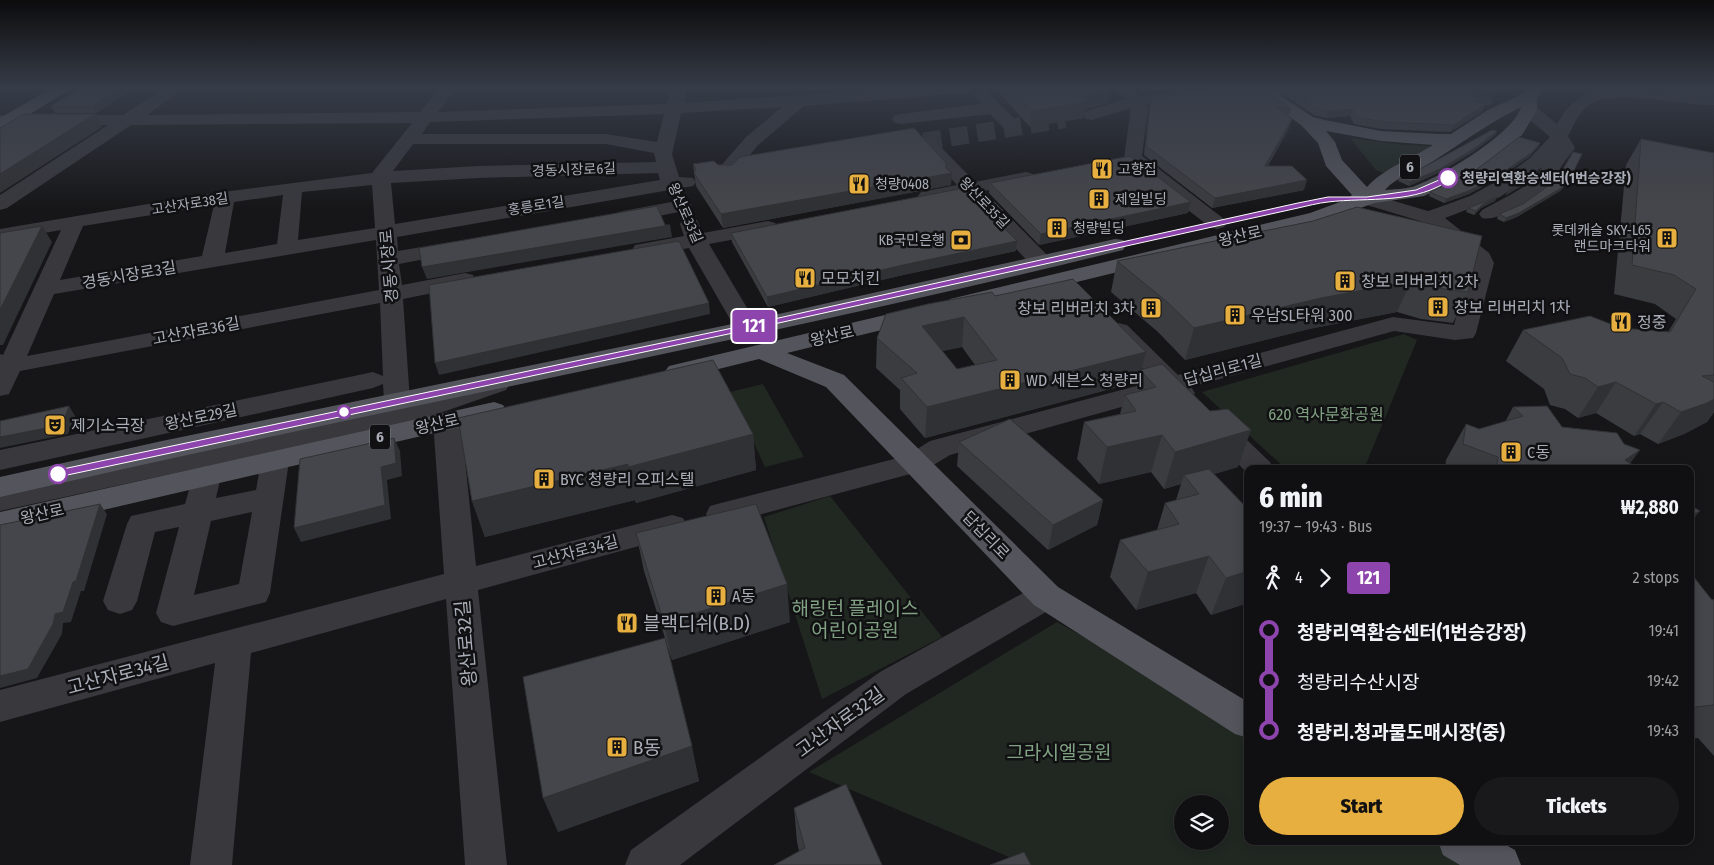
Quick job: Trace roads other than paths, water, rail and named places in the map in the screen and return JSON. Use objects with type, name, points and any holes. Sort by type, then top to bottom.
[{"type":"main road","points":[[1313,128],[1326,142],[1333,162],[1331,194]]},
{"type":"main road","points":[[1335,128],[1359,134],[1423,140],[1457,140]]},
{"type":"main road","name":"왕산로","points":[[1367,199],[1385,178],[1416,164],[1474,128]]},
{"type":"main road","name":"왕산로","points":[[0,487],[162,450],[524,374],[754,340],[1064,277],[1316,218],[1367,199],[1417,192],[1462,171],[1508,139],[1514,128]]},
{"type":"main road","points":[[1333,162],[1367,199]]},
{"type":"main road","name":"왕산로","points":[[652,377],[754,340],[1041,262],[1217,223],[1331,194],[1367,199]]},
{"type":"main road","name":"답십리로","points":[[754,340],[835,381],[1046,596],[1244,720]]},
{"type":"main road","name":"왕산로","points":[[0,523],[515,406]]},
{"type":"main road","points":[[1465,845],[1500,865]]},
{"type":"street","points":[[0,204],[115,128]]},
{"type":"street","points":[[381,178],[381,174],[417,128]]},
{"type":"street","points":[[408,140],[606,139],[671,170],[672,128]]},
{"type":"street","points":[[726,172],[752,141],[767,128]]},
{"type":"street","name":"왕산로35길","points":[[911,128],[1041,262]]},
{"type":"street","points":[[1134,128],[1123,160],[1217,223]]},
{"type":"street","points":[[1404,210],[1426,205],[1458,193],[1487,177],[1526,149],[1544,128]]},
{"type":"street","points":[[1552,128],[1559,136]]},
{"type":"street","points":[[1367,199],[1433,220],[1501,188],[1548,150],[1563,128]]},
{"type":"street","points":[[482,173],[501,139]]},
{"type":"street","name":"경동시장로6길","points":[[381,178],[482,173],[671,170]]},
{"type":"street","name":"왕산로33길","points":[[671,170],[682,206],[696,241],[754,340]]},
{"type":"street","name":"홍릉로1길","points":[[386,231],[671,170]]},
{"type":"street","points":[[911,199],[1046,174]]},
{"type":"street","name":"고산자로38길","points":[[0,235],[223,198],[381,178]]},
{"type":"street","name":"경동시장로","points":[[381,178],[391,294],[397,401]]},
{"type":"street","points":[[287,248],[293,189]]},
{"type":"street","points":[[212,261],[224,203],[223,198]]},
{"type":"street","points":[[604,220],[682,206]]},
{"type":"street","name":"답십리로1길","points":[[915,463],[940,448],[1393,324],[1415,324],[1443,332],[1464,333],[1483,261],[1433,220]]},
{"type":"street","points":[[0,388],[6,362],[45,289],[75,222]]},
{"type":"street","points":[[627,252],[784,224]]},
{"type":"street","name":"경동시장로3길","points":[[45,289],[386,231]]},
{"type":"street","points":[[388,259],[476,243]]},
{"type":"street","name":"고산자로36길","points":[[6,362],[27,364],[480,277]]},
{"type":"street","points":[[1064,277],[1084,297]]},
{"type":"street","points":[[1104,316],[1256,465]]},
{"type":"street","points":[[0,500],[420,411],[524,374]]},
{"type":"street","name":"왕산로29길","points":[[0,460],[373,380]]},
{"type":"street","name":"왕산로32길","points":[[447,421],[486,865]]},
{"type":"street","points":[[208,476],[173,613],[254,593],[275,460]]},
{"type":"street","name":"고산자로34길","points":[[0,706],[460,582],[915,463]]},
{"type":"street","points":[[120,601],[142,524],[269,498]]},
{"type":"street","name":"고산자로32길","points":[[646,865],[893,683],[1046,596]]},
{"type":"street","points":[[211,865],[235,643]]},
{"type":"tunnel","points":[[897,146],[1007,128]]},
{"type":"place","name":"고향집","points":[[1102,169]]},
{"type":"place","name":"청량리역환승센터(1번승강장)","points":[[1448,178]]},
{"type":"place","name":"청량0408","points":[[859,184]]},
{"type":"place","name":"제일빌딩","points":[[1099,199]]},
{"type":"place","name":"청량빌딩","points":[[1057,228]]},
{"type":"place","name":"롯데캐슬 SKY-L65 랜드마크타워","points":[[1667,238]]},
{"type":"place","name":"KB국민은행","points":[[961,240]]},
{"type":"place","name":"모모치킨","points":[[805,278]]},
{"type":"place","name":"창보 리버리치 2차","points":[[1345,281]]},
{"type":"place","name":"창보 리버리치 1차","points":[[1438,307]]},
{"type":"place","name":"창보 리버리치 3차","points":[[1151,308]]},
{"type":"place","name":"우남SL타워 300","points":[[1235,315]]},
{"type":"place","name":"정중","points":[[1621,322]]},
{"type":"place","name":"WD 세븐스 청량리","points":[[1010,380]]},
{"type":"place","name":"제기소극장","points":[[55,425]]},
{"type":"place","name":"C동","points":[[1511,452]]},
{"type":"place","name":"BYC 청량리 오피스텔","points":[[544,479]]},
{"type":"place","name":"A동","points":[[716,596]]},
{"type":"place","name":"블랙디쉬(B.D)","points":[[627,623]]},
{"type":"place","name":"B동","points":[[617,747]]},
{"type":"park label","name":"620 역사문화공원","points":[[1326,414]]},
{"type":"park label","name":"해링턴 플레이스 어린이공원","points":[[855,619]]},
{"type":"park label","name":"그라시엘공원","points":[[1059,752]]}]
